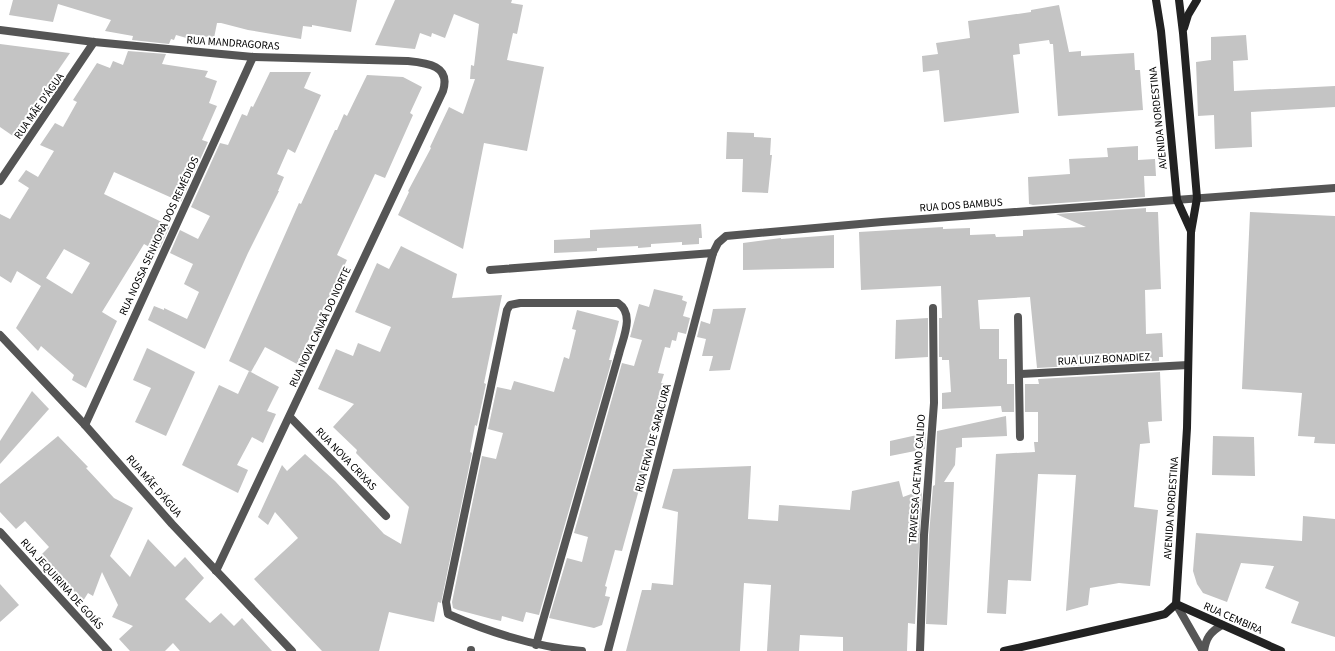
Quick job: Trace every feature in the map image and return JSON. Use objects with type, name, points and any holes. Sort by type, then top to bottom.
[{"type":"main road","name":"AVENIDA NORDESTINA","points":[[1156,0],[1161,31],[1177,200],[1191,232]]},
{"type":"main road","name":"AVENIDA NORDESTINA","points":[[1176,604],[1187,428],[1191,232],[1197,198],[1179,0]]},
{"type":"main road","points":[[1183,33],[1188,15],[1197,0]]},
{"type":"main road","points":[[1004,651],[1165,614],[1176,604]]},
{"type":"main road","name":"RUA CEMBIRA","points":[[1176,604],[1281,651]]},
{"type":"street","name":"RUA MANDRAGORAS","points":[[0,30],[94,42],[254,57],[345,58],[425,63],[437,67],[443,73],[446,81],[443,91]]},
{"type":"street","name":"RUA MÃE D'ÁGUA","points":[[0,181],[94,42]]},
{"type":"street","name":"RUA NOSSA SENHORA DOS REMÉDIOS","points":[[85,425],[254,57]]},
{"type":"street","name":"RUA NOVA CANAÃ DO NORTE","points":[[216,571],[443,91]]},
{"type":"street","name":"RUA DOS BAMBUS","points":[[726,236],[931,218],[1335,188]]},
{"type":"street","name":"RUA ERVA DE SARACURA","points":[[608,651],[713,253],[718,242],[726,236]]},
{"type":"street","points":[[490,270],[713,253]]},
{"type":"street","points":[[536,645],[621,348],[627,322],[627,312],[624,306],[618,303],[520,303],[510,305],[506,310],[446,608],[448,614],[456,618],[523,642],[536,645],[582,651]]},
{"type":"street","name":"TRAVESSA CAETANO CALIDO","points":[[920,651],[924,527],[934,403],[933,308]]},
{"type":"street","points":[[1018,317],[1021,374],[1020,437]]},
{"type":"street","name":"RUA MÃE D'ÁGUA","points":[[0,335],[85,425],[172,524],[292,651]]},
{"type":"street","name":"RUA LUIZ BONADIEZ","points":[[1021,374],[1188,365]]},
{"type":"street","name":"RUA NOVA CRIXAS","points":[[290,417],[386,516]]},
{"type":"street","name":"RUA JEQUIRINA DE GOIÁS","points":[[0,532],[108,651]]},
{"type":"street","points":[[1176,604],[1204,651]]},
{"type":"street","points":[[1204,651],[1206,638],[1212,630],[1222,625]]},
{"type":"building","points":[[13,0],[357,0],[351,32],[312,25],[312,27],[303,26],[301,39],[217,23],[214,38],[191,34],[190,39],[176,35],[174,40],[171,39],[169,44],[132,40],[133,36],[105,31],[111,20],[58,4],[53,22],[9,15]]},
{"type":"building","points":[[395,0],[512,0],[511,3],[523,5],[517,34],[513,33],[507,60],[544,67],[527,151],[484,143],[463,249],[398,215],[409,192],[408,191],[431,148],[430,147],[449,107],[463,114],[475,79],[470,79],[471,65],[474,66],[479,24],[454,14],[445,38],[432,33],[431,37],[420,33],[415,49],[375,45]]},
{"type":"building","points":[[1059,5],[1069,52],[1081,51],[1081,56],[1134,53],[1135,70],[1140,70],[1143,110],[1058,116],[1053,44],[1050,44],[1049,40],[1019,44],[1020,54],[1013,55],[1019,113],[944,122],[939,70],[923,72],[922,56],[938,54],[936,43],[970,38],[968,21],[1031,12],[1031,10]]},
{"type":"building","points":[[1246,35],[1248,60],[1233,61],[1234,91],[1335,86],[1335,107],[1251,112],[1252,147],[1215,149],[1214,115],[1198,116],[1196,62],[1211,60],[1211,37]]},
{"type":"building","points":[[0,44],[70,53],[13,136],[0,127]]},
{"type":"building","points":[[128,51],[166,54],[162,64],[208,71],[205,77],[217,81],[209,103],[217,106],[202,140],[208,142],[181,202],[114,172],[104,194],[170,226],[160,248],[155,246],[153,249],[144,244],[102,312],[117,321],[86,388],[72,380],[74,375],[41,346],[38,351],[16,328],[41,286],[17,271],[11,283],[0,276],[0,214],[10,219],[29,188],[18,181],[26,170],[38,177],[54,151],[40,145],[55,123],[63,127],[77,102],[73,100],[97,63],[110,68],[113,61],[123,65]],"holes":[[[64,249],[90,263],[72,294],[46,278]]]},
{"type":"building","points":[[270,72],[311,72],[304,88],[321,95],[295,153],[288,149],[277,174],[284,177],[279,191],[248,253],[205,349],[148,320],[154,306],[164,310],[164,308],[187,319],[199,292],[184,284],[193,264],[170,253],[180,230],[198,239],[210,216],[191,207],[220,143],[228,145],[242,114],[247,116],[251,106],[253,107]]},
{"type":"building","points":[[367,75],[403,77],[422,87],[410,113],[413,115],[385,178],[375,174],[337,255],[347,260],[297,364],[265,347],[251,372],[229,361],[299,203],[301,204],[335,130],[337,130],[344,114],[347,116]]},
{"type":"building","points":[[727,132],[754,133],[754,137],[771,138],[770,155],[772,155],[768,193],[742,192],[743,159],[726,159]]},
{"type":"building","points":[[1138,146],[1138,160],[1155,159],[1156,176],[1144,176],[1145,197],[1033,205],[1029,204],[1028,177],[1070,174],[1069,159],[1108,157],[1107,148]]},
{"type":"building","points":[[1146,208],[1146,212],[1158,212],[1161,289],[1145,290],[1146,334],[1162,333],[1163,357],[1159,357],[1159,361],[1037,368],[1030,297],[978,300],[980,329],[999,329],[999,359],[1007,359],[1007,384],[1014,384],[1014,412],[1002,412],[1001,406],[942,409],[942,393],[951,392],[949,360],[942,360],[942,357],[939,357],[939,318],[942,318],[941,286],[861,290],[859,232],[943,227],[943,229],[970,228],[970,235],[995,234],[996,237],[1023,236],[1023,230],[1086,227],[1056,214]]},
{"type":"building","points":[[1250,212],[1335,216],[1335,444],[1314,443],[1315,437],[1298,436],[1302,393],[1242,389]]},
{"type":"building","points":[[701,224],[702,238],[699,238],[699,244],[682,245],[682,242],[651,244],[651,247],[638,248],[638,246],[597,248],[597,251],[554,253],[554,240],[590,238],[590,230]]},
{"type":"building","points":[[834,235],[834,268],[743,270],[743,243],[781,238]]},
{"type":"building","points":[[401,246],[457,274],[452,298],[502,295],[484,383],[486,384],[477,426],[475,425],[470,452],[472,453],[441,603],[438,602],[434,622],[389,612],[379,651],[322,651],[254,579],[298,538],[275,512],[268,525],[258,517],[282,465],[287,471],[305,454],[335,481],[384,534],[401,544],[409,507],[356,453],[357,450],[333,427],[354,404],[318,389],[336,349],[353,356],[358,343],[380,352],[391,327],[355,312],[377,263],[389,269]]},
{"type":"building","points":[[654,289],[683,296],[682,300],[687,302],[683,316],[690,318],[686,334],[678,332],[676,341],[672,340],[670,348],[665,347],[658,373],[664,374],[661,383],[668,385],[622,551],[615,550],[605,586],[607,587],[605,596],[610,597],[602,625],[594,628],[549,618],[567,558],[582,562],[588,537],[574,533],[622,363],[634,366],[642,340],[630,337],[639,304],[649,307]]},
{"type":"building","points":[[746,308],[730,370],[709,371],[713,356],[702,356],[706,339],[697,337],[701,321],[710,324],[713,309]]},
{"type":"building","points":[[577,310],[619,321],[609,360],[612,360],[539,615],[526,612],[523,622],[502,616],[501,621],[453,608],[452,602],[482,456],[496,459],[503,433],[488,429],[497,387],[511,390],[514,381],[554,392],[564,357],[569,359],[576,330],[572,329]]},
{"type":"building","points":[[928,318],[928,357],[895,359],[896,320]]},
{"type":"building","points":[[147,348],[195,372],[166,436],[135,422],[151,388],[133,380]]},
{"type":"building","points":[[249,371],[279,387],[267,411],[276,414],[263,443],[252,437],[237,465],[248,470],[238,493],[182,465],[219,385],[238,394]]},
{"type":"building","points":[[1160,372],[1162,421],[1148,422],[1150,443],[1140,444],[1134,507],[1158,510],[1150,586],[1119,583],[1090,588],[1088,605],[1066,611],[1076,475],[1038,474],[1031,581],[1008,580],[1006,614],[987,613],[996,454],[1035,452],[1034,442],[1038,442],[1038,412],[1025,412],[1025,384],[1039,384],[1038,379]]},
{"type":"building","points":[[32,391],[49,409],[0,464],[0,441]]},
{"type":"building","points":[[1006,416],[1007,436],[962,438],[962,447],[956,448],[955,465],[944,482],[954,482],[947,625],[926,624],[929,535],[933,486],[935,485],[937,431]]},
{"type":"building","points":[[926,433],[925,449],[890,456],[890,441]]},
{"type":"building","points":[[58,436],[88,467],[86,468],[114,498],[133,508],[110,556],[130,577],[148,539],[175,567],[185,557],[204,578],[185,599],[210,623],[221,613],[234,626],[242,618],[272,651],[180,651],[173,643],[165,651],[130,651],[119,639],[133,626],[112,617],[118,605],[102,572],[93,596],[88,593],[83,601],[41,555],[49,547],[25,521],[16,529],[0,512],[0,484]]},
{"type":"building","points":[[1213,436],[1254,437],[1255,476],[1212,475]]},
{"type":"building","points":[[751,466],[748,519],[778,521],[779,505],[850,510],[852,491],[899,481],[903,497],[922,490],[915,624],[908,623],[907,651],[843,651],[843,637],[800,635],[799,651],[767,651],[771,585],[744,583],[740,651],[626,651],[642,590],[651,590],[652,583],[673,585],[678,512],[662,508],[673,469]]},
{"type":"building","points":[[1303,516],[1335,519],[1335,637],[1291,623],[1299,602],[1265,588],[1274,566],[1241,563],[1227,602],[1203,593],[1197,584],[1193,571],[1196,533],[1302,541]]},
{"type":"building","points":[[0,584],[19,605],[0,622]]}]
